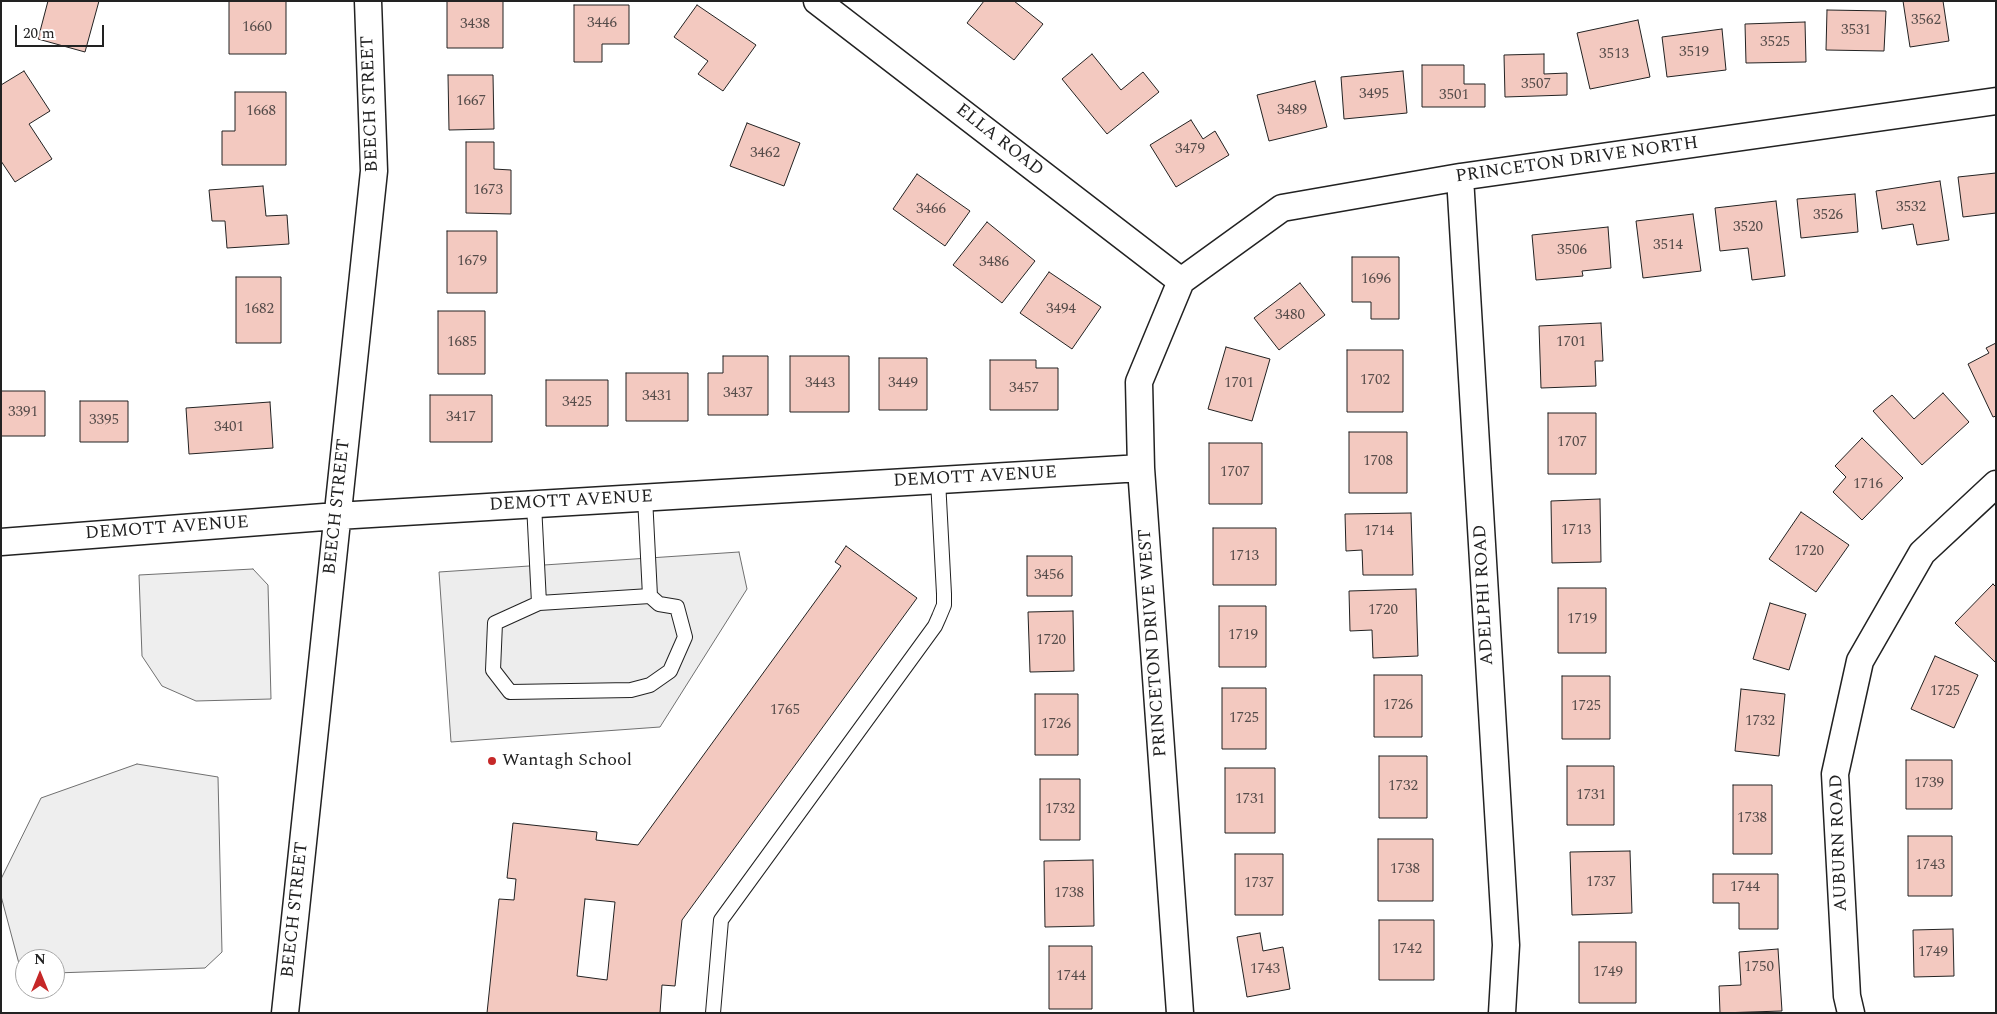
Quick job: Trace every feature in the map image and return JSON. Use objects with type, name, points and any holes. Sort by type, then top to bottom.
[{"type":"street","name":"BEECH STREET","points":[[285,1013],[374,172],[368,1]]},
{"type":"street","name":"ELLA ROAD","points":[[817,1],[1181,281]]},
{"type":"street","name":"PRINCETON DRIVE NORTH","points":[[1181,281],[1282,208],[1460,177],[1996,101]]},
{"type":"street","name":"ADELPHI ROAD","points":[[1460,177],[1506,945],[1502,1013]]},
{"type":"street","name":"PRINCETON DRIVE WEST","points":[[1180,1013],[1141,468],[1139,382],[1181,281]]},
{"type":"street","name":"DEMOTT AVENUE","points":[[1,542],[337,516],[1141,468]]},
{"type":"street","name":"AUBURN ROAD","points":[[1851,1013],[1847,996],[1835,774],[1860,661],[1922,553],[1996,484]]},
{"type":"lane","points":[[713,1013],[721,920],[935,626],[939,617],[944,605],[944,594],[938,480]]},
{"type":"lane","points":[[646,498],[650,596]]},
{"type":"lane","points":[[534,504],[539,603]]},
{"type":"lane","points":[[650,596],[659,604],[677,607],[685,637],[670,671],[650,685],[631,690],[510,692],[493,670],[496,623],[539,603],[650,596]]},
{"type":"shaded area","points":[[739,552],[747,589],[660,727],[451,742],[439,572]]},
{"type":"shaded area","points":[[253,569],[268,585],[271,699],[196,701],[162,686],[142,656],[139,575]]},
{"type":"shaded area","points":[[137,764],[218,777],[222,952],[205,968],[65,973],[65,949],[15,949],[1,896],[1,879],[41,798]]},
{"type":"building","points":[[48,1],[99,1],[85,52],[38,39]]},
{"type":"building","points":[[229,1],[286,1],[286,54],[229,54]]},
{"type":"building","points":[[447,1],[503,1],[503,48],[447,48]]},
{"type":"building","points":[[984,1],[1014,1],[1043,24],[1014,60],[967,23]]},
{"type":"building","points":[[1903,1],[1943,1],[1949,41],[1910,47]]},
{"type":"building","points":[[574,5],[629,5],[629,44],[602,44],[602,62],[574,62]]},
{"type":"building","points":[[697,5],[756,45],[723,91],[698,74],[708,61],[674,37]]},
{"type":"building","points":[[1827,10],[1886,11],[1884,51],[1826,50]]},
{"type":"building","points":[[1638,20],[1650,77],[1590,89],[1577,33]]},
{"type":"building","points":[[1805,22],[1806,62],[1746,63],[1745,24]]},
{"type":"building","points":[[1722,29],[1726,70],[1667,77],[1662,37]]},
{"type":"building","points":[[1092,54],[1121,90],[1143,72],[1159,92],[1107,134],[1062,79]]},
{"type":"building","points":[[1544,54],[1544,74],[1567,73],[1567,95],[1505,97],[1504,55]]},
{"type":"building","points":[[1422,65],[1464,65],[1464,84],[1485,84],[1485,107],[1422,107]]},
{"type":"building","points":[[24,71],[50,111],[29,124],[52,159],[15,182],[1,161],[1,85]]},
{"type":"building","points":[[1403,71],[1407,113],[1344,119],[1341,77]]},
{"type":"building","points":[[448,75],[493,75],[494,129],[449,130]]},
{"type":"building","points":[[1315,81],[1327,127],[1269,141],[1257,95]]},
{"type":"building","points":[[235,92],[286,92],[286,165],[222,165],[222,131],[235,131]]},
{"type":"building","points":[[1191,120],[1203,139],[1215,131],[1229,155],[1176,187],[1150,145]]},
{"type":"building","points":[[747,123],[800,143],[784,186],[730,166]]},
{"type":"building","points":[[466,142],[494,142],[494,169],[511,170],[511,214],[466,213]]},
{"type":"building","points":[[1996,173],[1996,213],[1963,217],[1958,177]]},
{"type":"building","points":[[917,174],[970,211],[945,246],[893,209]]},
{"type":"building","points":[[1940,181],[1949,240],[1917,245],[1913,224],[1882,229],[1876,191]]},
{"type":"building","points":[[263,186],[266,216],[287,215],[289,244],[227,248],[225,221],[212,221],[209,190]]},
{"type":"building","points":[[1855,194],[1858,232],[1801,238],[1797,199]]},
{"type":"building","points":[[1776,201],[1785,276],[1752,280],[1748,248],[1720,251],[1715,208]]},
{"type":"building","points":[[1693,214],[1701,271],[1643,278],[1636,221]]},
{"type":"building","points":[[987,222],[1035,261],[1002,303],[953,265]]},
{"type":"building","points":[[1608,227],[1611,268],[1582,271],[1583,276],[1536,280],[1532,235]]},
{"type":"building","points":[[447,231],[497,231],[497,293],[447,293]]},
{"type":"building","points":[[1352,257],[1399,257],[1399,319],[1371,319],[1371,302],[1352,302]]},
{"type":"building","points":[[1049,272],[1101,307],[1072,349],[1020,313]]},
{"type":"building","points":[[236,277],[281,277],[281,343],[236,343]]},
{"type":"building","points":[[1300,283],[1325,315],[1279,350],[1254,318]]},
{"type":"building","points":[[438,311],[485,311],[485,374],[438,374]]},
{"type":"building","points":[[1601,323],[1603,361],[1595,361],[1596,386],[1541,388],[1539,326]]},
{"type":"building","points":[[1996,343],[1996,416],[1993,417],[1968,364],[1989,353],[1986,348]]},
{"type":"building","points":[[1226,347],[1270,359],[1252,421],[1208,409]]},
{"type":"building","points":[[1347,350],[1403,350],[1403,412],[1347,412]]},
{"type":"building","points":[[723,356],[768,356],[768,415],[708,415],[708,373],[723,373]]},
{"type":"building","points":[[790,356],[849,356],[849,412],[790,412]]},
{"type":"building","points":[[879,358],[927,358],[927,410],[879,410]]},
{"type":"building","points":[[990,360],[1036,360],[1036,368],[1058,368],[1058,410],[990,410]]},
{"type":"building","points":[[626,373],[688,373],[688,421],[626,421]]},
{"type":"building","points":[[546,380],[608,380],[608,426],[546,426]]},
{"type":"building","points":[[1,391],[45,391],[45,436],[1,436]]},
{"type":"building","points":[[1943,393],[1969,422],[1922,465],[1873,411],[1892,395],[1914,419]]},
{"type":"building","points":[[430,395],[492,395],[492,442],[430,442]]},
{"type":"building","points":[[80,401],[128,401],[128,442],[80,442]]},
{"type":"building","points":[[270,402],[273,448],[189,454],[186,408]]},
{"type":"building","points":[[1548,413],[1596,413],[1596,474],[1548,474]]},
{"type":"building","points":[[1349,432],[1407,432],[1407,493],[1349,493]]},
{"type":"building","points":[[1862,438],[1903,478],[1862,520],[1833,492],[1846,477],[1835,466]]},
{"type":"building","points":[[1209,443],[1262,443],[1262,504],[1209,504]]},
{"type":"building","points":[[1600,499],[1601,562],[1552,563],[1551,501]]},
{"type":"building","points":[[1801,512],[1849,545],[1816,592],[1769,559]]},
{"type":"building","points":[[1411,513],[1413,575],[1363,575],[1362,550],[1346,551],[1345,514]]},
{"type":"building","points":[[1213,528],[1276,528],[1276,585],[1213,585]]},
{"type":"building","points":[[846,546],[917,598],[682,920],[675,986],[662,985],[660,1013],[487,1013],[499,899],[514,900],[516,879],[507,878],[513,823],[597,832],[596,840],[638,845],[841,566],[835,562]],"holes":[[[585,899],[615,902],[607,980],[577,976]]]},
{"type":"building","points":[[1027,556],[1072,556],[1072,596],[1027,596]]},
{"type":"building","points":[[1993,584],[1996,587],[1996,663],[1955,623]]},
{"type":"building","points":[[1558,588],[1606,588],[1606,653],[1558,653]]},
{"type":"building","points":[[1416,589],[1418,656],[1373,658],[1372,630],[1350,631],[1349,591]]},
{"type":"building","points":[[1770,603],[1806,614],[1789,670],[1753,659]]},
{"type":"building","points":[[1219,606],[1266,606],[1266,667],[1219,667]]},
{"type":"building","points":[[1073,611],[1074,671],[1030,672],[1028,612]]},
{"type":"building","points":[[1935,656],[1978,675],[1954,728],[1911,709]]},
{"type":"building","points":[[1374,675],[1422,675],[1422,737],[1374,737]]},
{"type":"building","points":[[1562,676],[1610,676],[1610,739],[1562,739]]},
{"type":"building","points":[[1222,688],[1266,688],[1266,749],[1222,749]]},
{"type":"building","points":[[1741,689],[1785,694],[1779,756],[1735,751]]},
{"type":"building","points":[[1035,694],[1078,694],[1078,755],[1035,755]]},
{"type":"building","points":[[1379,756],[1427,756],[1427,818],[1379,818]]},
{"type":"building","points":[[1906,760],[1952,760],[1952,809],[1906,809]]},
{"type":"building","points":[[1567,766],[1614,766],[1614,825],[1567,825]]},
{"type":"building","points":[[1225,768],[1275,768],[1275,833],[1225,833]]},
{"type":"building","points":[[1040,779],[1080,779],[1080,840],[1040,840]]},
{"type":"building","points":[[1733,785],[1772,785],[1772,854],[1733,854]]},
{"type":"building","points":[[1908,836],[1952,836],[1952,896],[1908,896]]},
{"type":"building","points":[[1378,839],[1433,839],[1433,901],[1378,901]]},
{"type":"building","points":[[1630,851],[1632,913],[1572,915],[1570,852]]},
{"type":"building","points":[[1235,854],[1283,854],[1283,915],[1235,915]]},
{"type":"building","points":[[1093,860],[1094,926],[1045,927],[1044,861]]},
{"type":"building","points":[[1713,874],[1778,874],[1778,929],[1739,929],[1739,903],[1713,903]]},
{"type":"building","points":[[1379,920],[1434,920],[1434,980],[1379,980]]},
{"type":"building","points":[[1953,929],[1954,976],[1914,977],[1913,930]]},
{"type":"building","points":[[1260,933],[1263,951],[1283,947],[1290,989],[1247,997],[1237,937]]},
{"type":"building","points":[[1579,942],[1636,942],[1636,1003],[1579,1003]]},
{"type":"building","points":[[1049,946],[1092,946],[1092,1009],[1049,1009]]},
{"type":"building","points":[[1778,949],[1782,1011],[1720,1013],[1719,986],[1741,985],[1739,952]]},
{"type":"place","name":"Wantagh School","points":[[492,761]]}]
